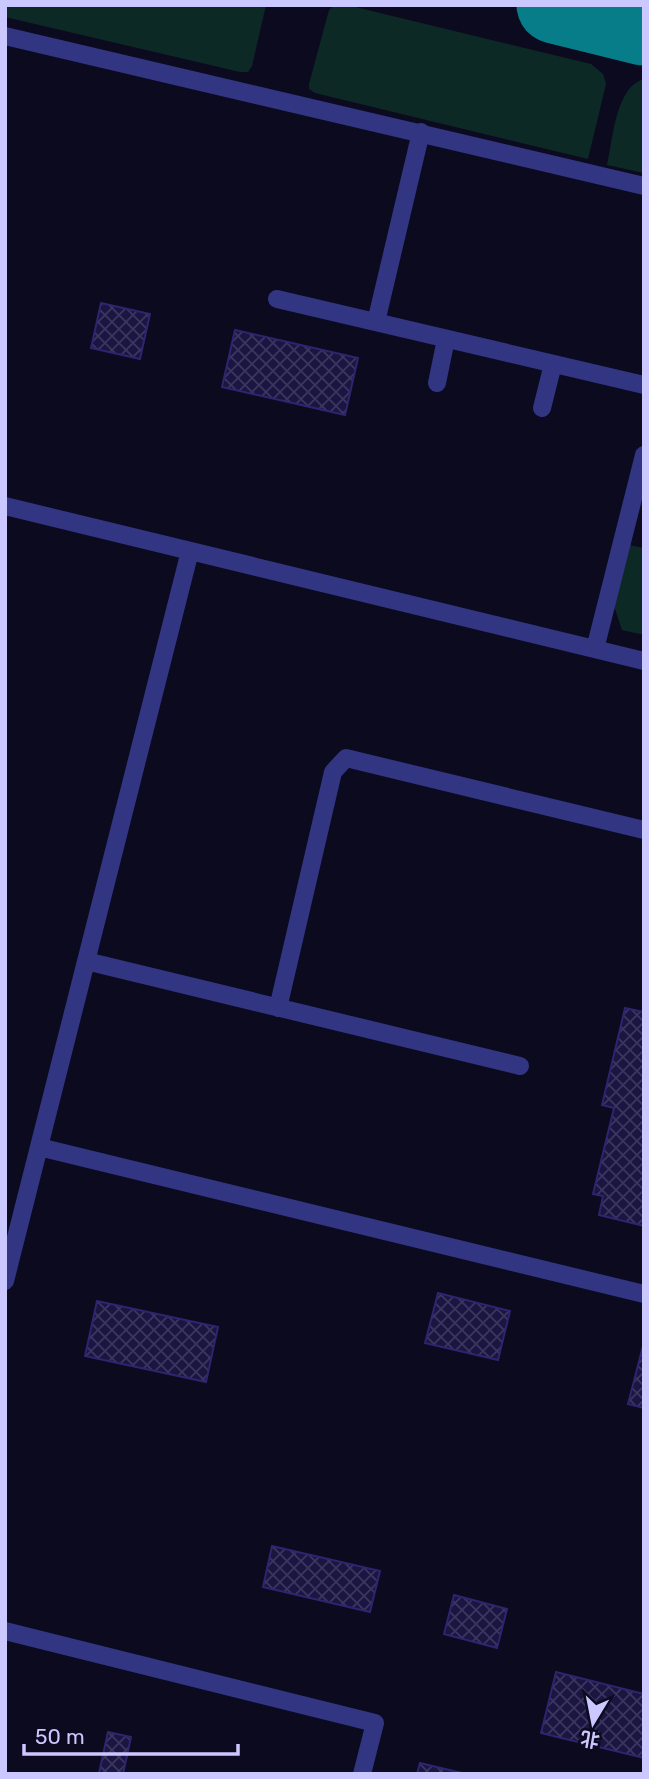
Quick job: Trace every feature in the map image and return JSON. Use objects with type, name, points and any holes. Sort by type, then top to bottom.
[{"type":"lane","points":[[5,36],[644,186]]},
{"type":"lane","points":[[376,322],[421,132]]},
{"type":"lane","points":[[277,299],[644,385]]},
{"type":"lane","points":[[437,383],[446,339]]},
{"type":"lane","points":[[542,408],[554,364]]},
{"type":"lane","points":[[594,649],[644,455]]},
{"type":"lane","points":[[5,506],[644,661]]},
{"type":"lane","points":[[5,1281],[190,551]]},
{"type":"lane","points":[[278,1007],[333,772],[346,758],[644,830]]},
{"type":"lane","points":[[86,961],[520,1066]]},
{"type":"lane","points":[[39,1147],[644,1294]]},
{"type":"lane","points":[[5,1631],[375,1723],[362,1774]]},
{"type":"green space","points":[[5,5],[266,5],[252,66],[248,72],[240,72],[5,17]]},
{"type":"green space","points":[[334,5],[347,5],[591,64],[603,74],[606,84],[588,159],[315,93],[309,89],[309,84],[329,10]]},
{"type":"green space","points":[[644,79],[644,173],[607,165],[621,103],[634,84]]},
{"type":"green space","points":[[629,545],[644,548],[644,635],[622,630],[614,606]]},
{"type":"building","points":[[101,303],[150,314],[140,359],[91,348]]},
{"type":"building","points":[[235,330],[358,358],[345,415],[222,387]]},
{"type":"building","points":[[625,1008],[644,1012],[644,1226],[599,1215],[603,1196],[593,1194],[614,1108],[602,1105]]},
{"type":"building","points":[[438,1293],[510,1311],[498,1360],[425,1343]]},
{"type":"building","points":[[97,1301],[218,1327],[206,1382],[85,1356]]},
{"type":"building","points":[[644,1342],[644,1408],[628,1404]]},
{"type":"building","points":[[272,1546],[380,1571],[370,1612],[263,1587]]},
{"type":"building","points":[[454,1595],[507,1609],[497,1648],[444,1634]]},
{"type":"building","points":[[556,1672],[644,1694],[644,1758],[541,1733]]},
{"type":"building","points":[[108,1732],[131,1737],[123,1774],[99,1773]]},
{"type":"building","points":[[420,1763],[466,1774],[417,1774]]},
{"type":"taxiway","points":[[555,5],[644,27]]}]
